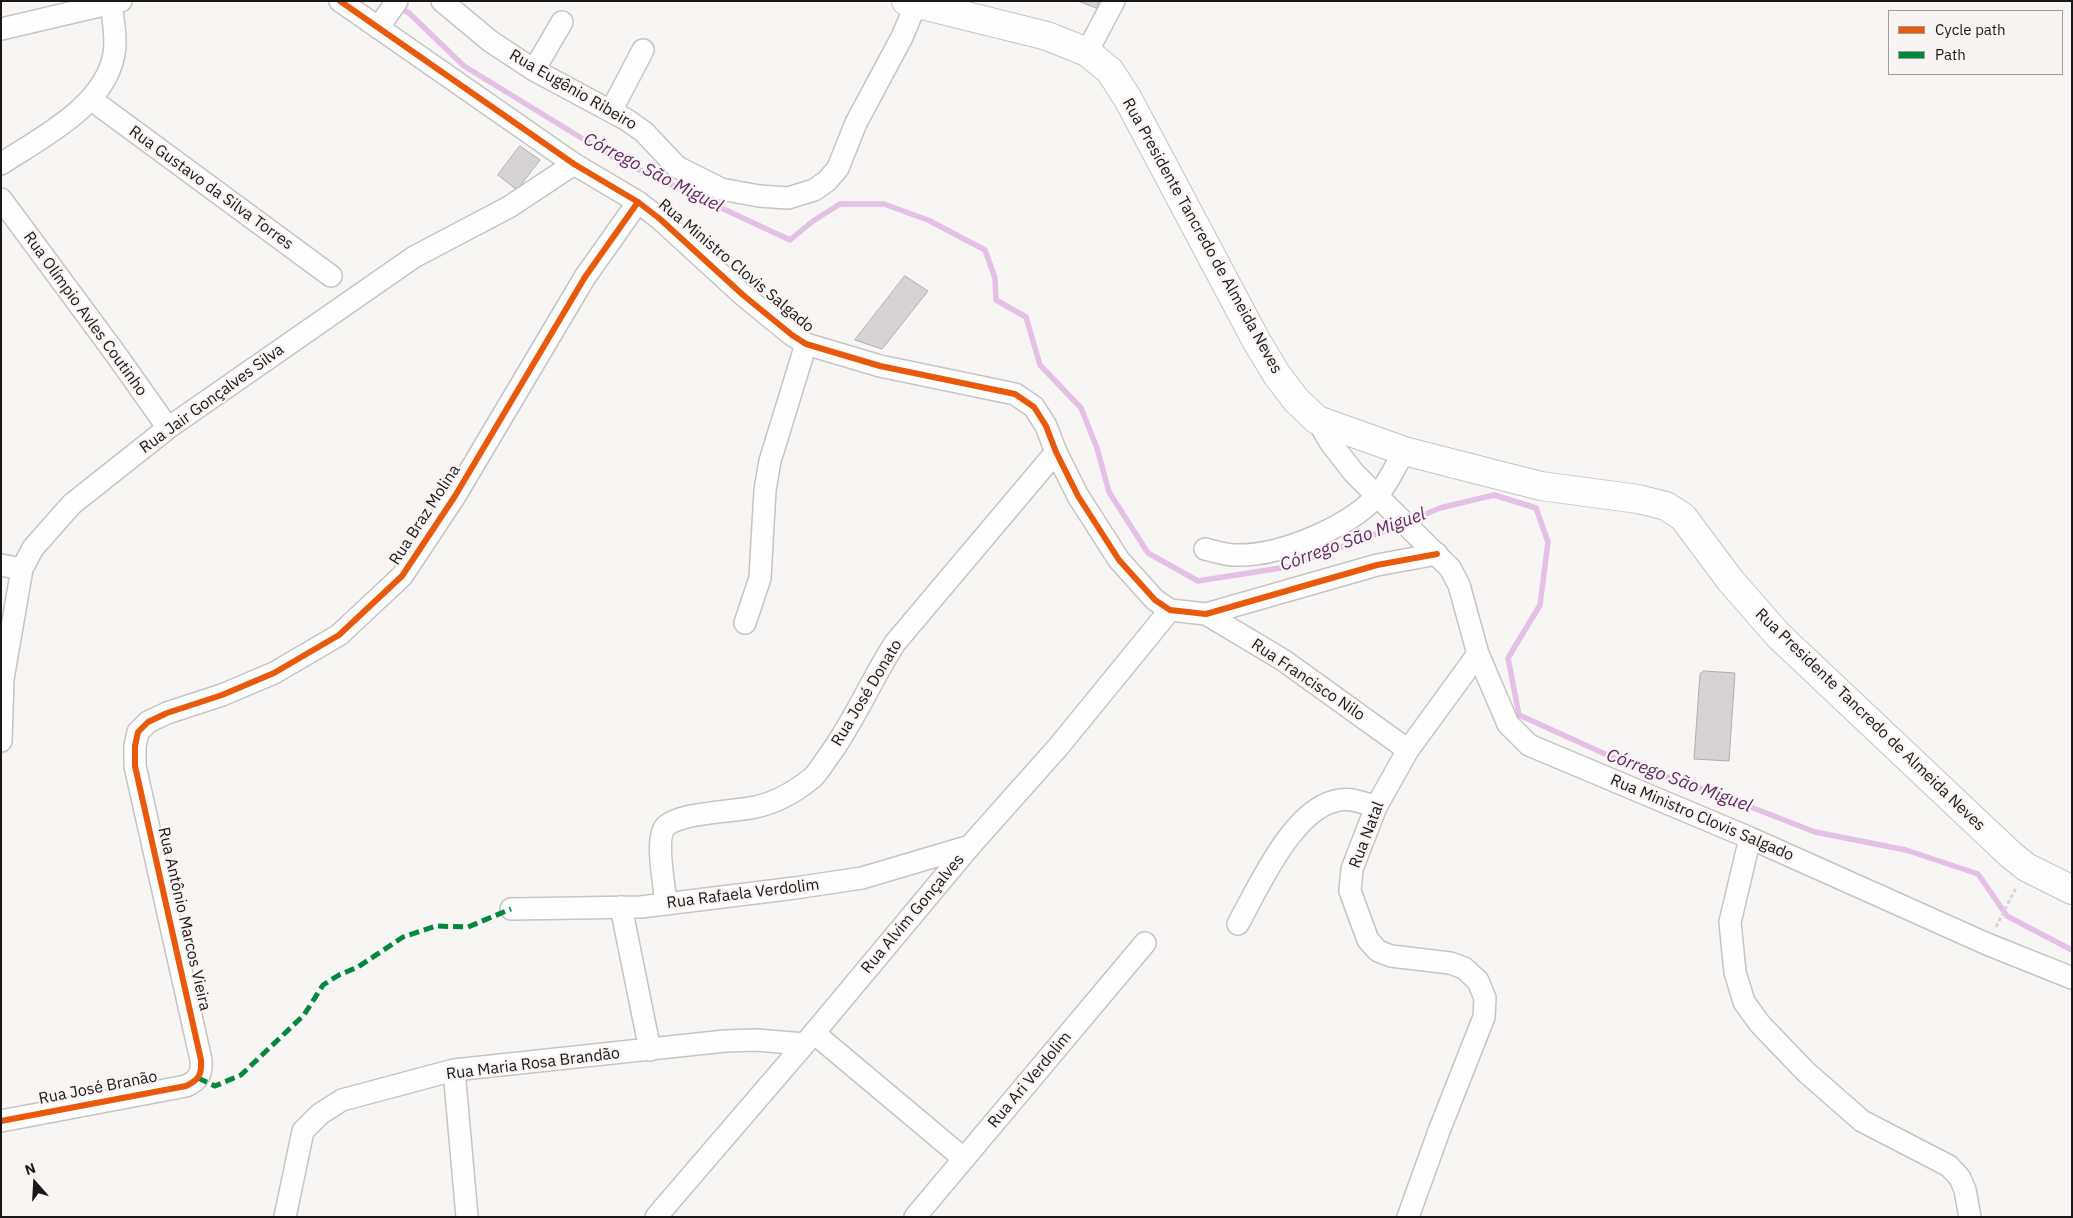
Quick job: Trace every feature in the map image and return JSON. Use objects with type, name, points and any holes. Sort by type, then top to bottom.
[{"type":"main road","name":"Rua Presidente Tancredo de Almeida Neves","points":[[911,3],[1047,36],[1087,52],[1110,71],[1128,99],[1252,334],[1277,375],[1296,400],[1317,420],[1404,451],[1541,486],[1638,500],[1666,506],[1683,517],[1697,533],[1730,580],[1778,635],[2010,854],[2026,867],[2072,890]]},
{"type":"street","name":"Rua Ministro Clovis Salgado","points":[[340,1],[387,16],[574,164],[638,202],[660,219],[744,295],[792,335],[806,344],[880,366],[1015,394],[1034,407],[1046,426],[1056,452],[1078,496],[1119,560],[1156,600],[1170,610]]},
{"type":"street","name":"Rua Eugênio Ribeiro","points":[[442,1],[490,41],[534,70],[611,111],[644,132],[677,167],[720,189],[759,196],[788,198],[814,190],[827,181],[838,168],[856,122],[902,37],[911,3]]},
{"type":"street","points":[[1087,52],[1114,1]]},
{"type":"street","points":[[1,28],[116,3],[114,54],[107,75],[92,100],[1,164]]},
{"type":"street","points":[[534,70],[562,22]]},
{"type":"street","points":[[611,111],[643,50]]},
{"type":"street","name":"Rua Gustavo da Silva Torres","points":[[92,100],[331,276]]},
{"type":"street","name":"Rua Jair Gonçalves Silva","points":[[1,741],[3,679],[22,569],[33,548],[72,504],[168,428],[414,257],[509,207],[574,164]]},
{"type":"street","name":"Rua Olímpio Avles Coutinho","points":[[1,199],[168,428]]},
{"type":"street","name":"Rua Braz Molina","points":[[135,766],[135,746],[138,732],[148,722],[167,713],[222,695],[274,673],[339,635],[402,576],[455,496],[586,277],[638,202]]},
{"type":"street","points":[[745,623],[760,578],[765,490],[770,461],[806,344]]},
{"type":"street","name":"Rua Presidente Tancredo de Almeida Neves","points":[[1317,420],[1344,461],[1432,549]]},
{"type":"street","points":[[1204,548],[1233,556],[1266,553],[1292,546],[1328,530],[1381,500],[1404,451]]},
{"type":"street","name":"Rua José Donato","points":[[666,904],[660,847],[662,833],[667,826],[680,819],[755,807],[782,798],[813,778],[844,736],[875,674],[895,643],[1056,452]]},
{"type":"street","name":"Rua Ministro Clovis Salgado","points":[[1432,549],[1450,568],[1459,585],[1478,654],[1508,724],[1529,745],[1750,838],[1987,944],[2072,978]]},
{"type":"street","points":[[1170,610],[1206,614],[1432,549]]},
{"type":"street","points":[[1,565],[22,569]]},
{"type":"street","name":"Rua Alvim Gonçalves","points":[[656,1217],[970,846],[1059,746],[1170,610]]},
{"type":"street","name":"Rua Francisco Nilo","points":[[1206,614],[1283,660],[1408,750]]},
{"type":"street","name":"Rua Natal","points":[[1408,1217],[1438,1131],[1479,1032],[1484,1016],[1485,998],[1478,981],[1464,968],[1450,963],[1391,956],[1378,951],[1368,940],[1353,900],[1352,869],[1376,806],[1408,750],[1478,654]]},
{"type":"street","name":"Rua Antônio Marcos Vieira","points":[[135,766],[201,1060],[202,1072],[198,1078]]},
{"type":"street","points":[[1238,924],[1282,846],[1302,820],[1318,808],[1335,801],[1354,800],[1376,806]]},
{"type":"street","points":[[1750,838],[1730,922],[1735,972],[1744,1002],[1760,1024],[1806,1072],[1862,1121],[1949,1166],[1960,1178],[1965,1190],[1970,1217]]},
{"type":"street","name":"Rua Rafaela Verdolim","points":[[511,909],[640,907],[862,878],[970,846]]},
{"type":"street","points":[[621,907],[650,1050]]},
{"type":"street","name":"Rua Ari Verdolim","points":[[915,1217],[1145,943]]},
{"type":"street","points":[[809,1038],[963,1158]]},
{"type":"street","name":"Rua Maria Rosa Brandão","points":[[284,1217],[303,1131],[320,1114],[342,1100],[454,1070],[741,1040],[809,1038]]},
{"type":"street","points":[[454,1070],[467,1217]]},
{"type":"street","name":"Rua José Branão","points":[[1,1121],[186,1086],[198,1078]]},
{"type":"path","points":[[1998,923],[2018,885]]},
{"type":"building","points":[[1078,1],[1099,1],[1097,8]]},
{"type":"building","points":[[520,146],[540,160],[517,190],[498,175]]},
{"type":"building","points":[[905,276],[928,291],[882,349],[855,340]]},
{"type":"building","points":[[1704,671],[1735,673],[1729,761],[1694,759],[1700,674]]},
{"type":"waterway","name":"Córrego São Miguel","points":[[397,6],[409,13],[464,66],[614,158],[790,240],[813,221],[840,204],[884,204],[928,220],[985,250],[995,278],[996,300],[1026,317],[1040,365],[1081,408],[1097,448],[1109,492],[1148,553],[1198,581],[1287,567],[1401,525]]},
{"type":"waterway","name":"Córrego São Miguel","points":[[1409,521],[1440,508],[1494,495],[1536,508],[1548,542],[1540,605],[1508,658],[1519,715],[1625,763],[1712,792],[1815,832],[1906,850],[1978,874],[2007,916],[2072,950]]},
{"type":"marked path","points":[[198,1078],[215,1086],[241,1075],[304,1015],[323,985],[339,975],[358,967],[403,937],[436,926],[468,927],[511,909]]},
{"type":"cycle path","points":[[340,1],[574,164],[638,202],[660,219],[743,295],[806,344],[880,366],[1015,394],[1034,407],[1046,426],[1056,452],[1078,496],[1119,560],[1155,600],[1170,610],[1206,614],[1377,565],[1437,554]]},
{"type":"cycle path","points":[[1,1121],[186,1086],[199,1076],[201,1060],[135,766],[135,746],[138,732],[148,722],[167,713],[222,695],[274,673],[339,635],[402,576],[455,496],[585,277],[638,202]]}]
